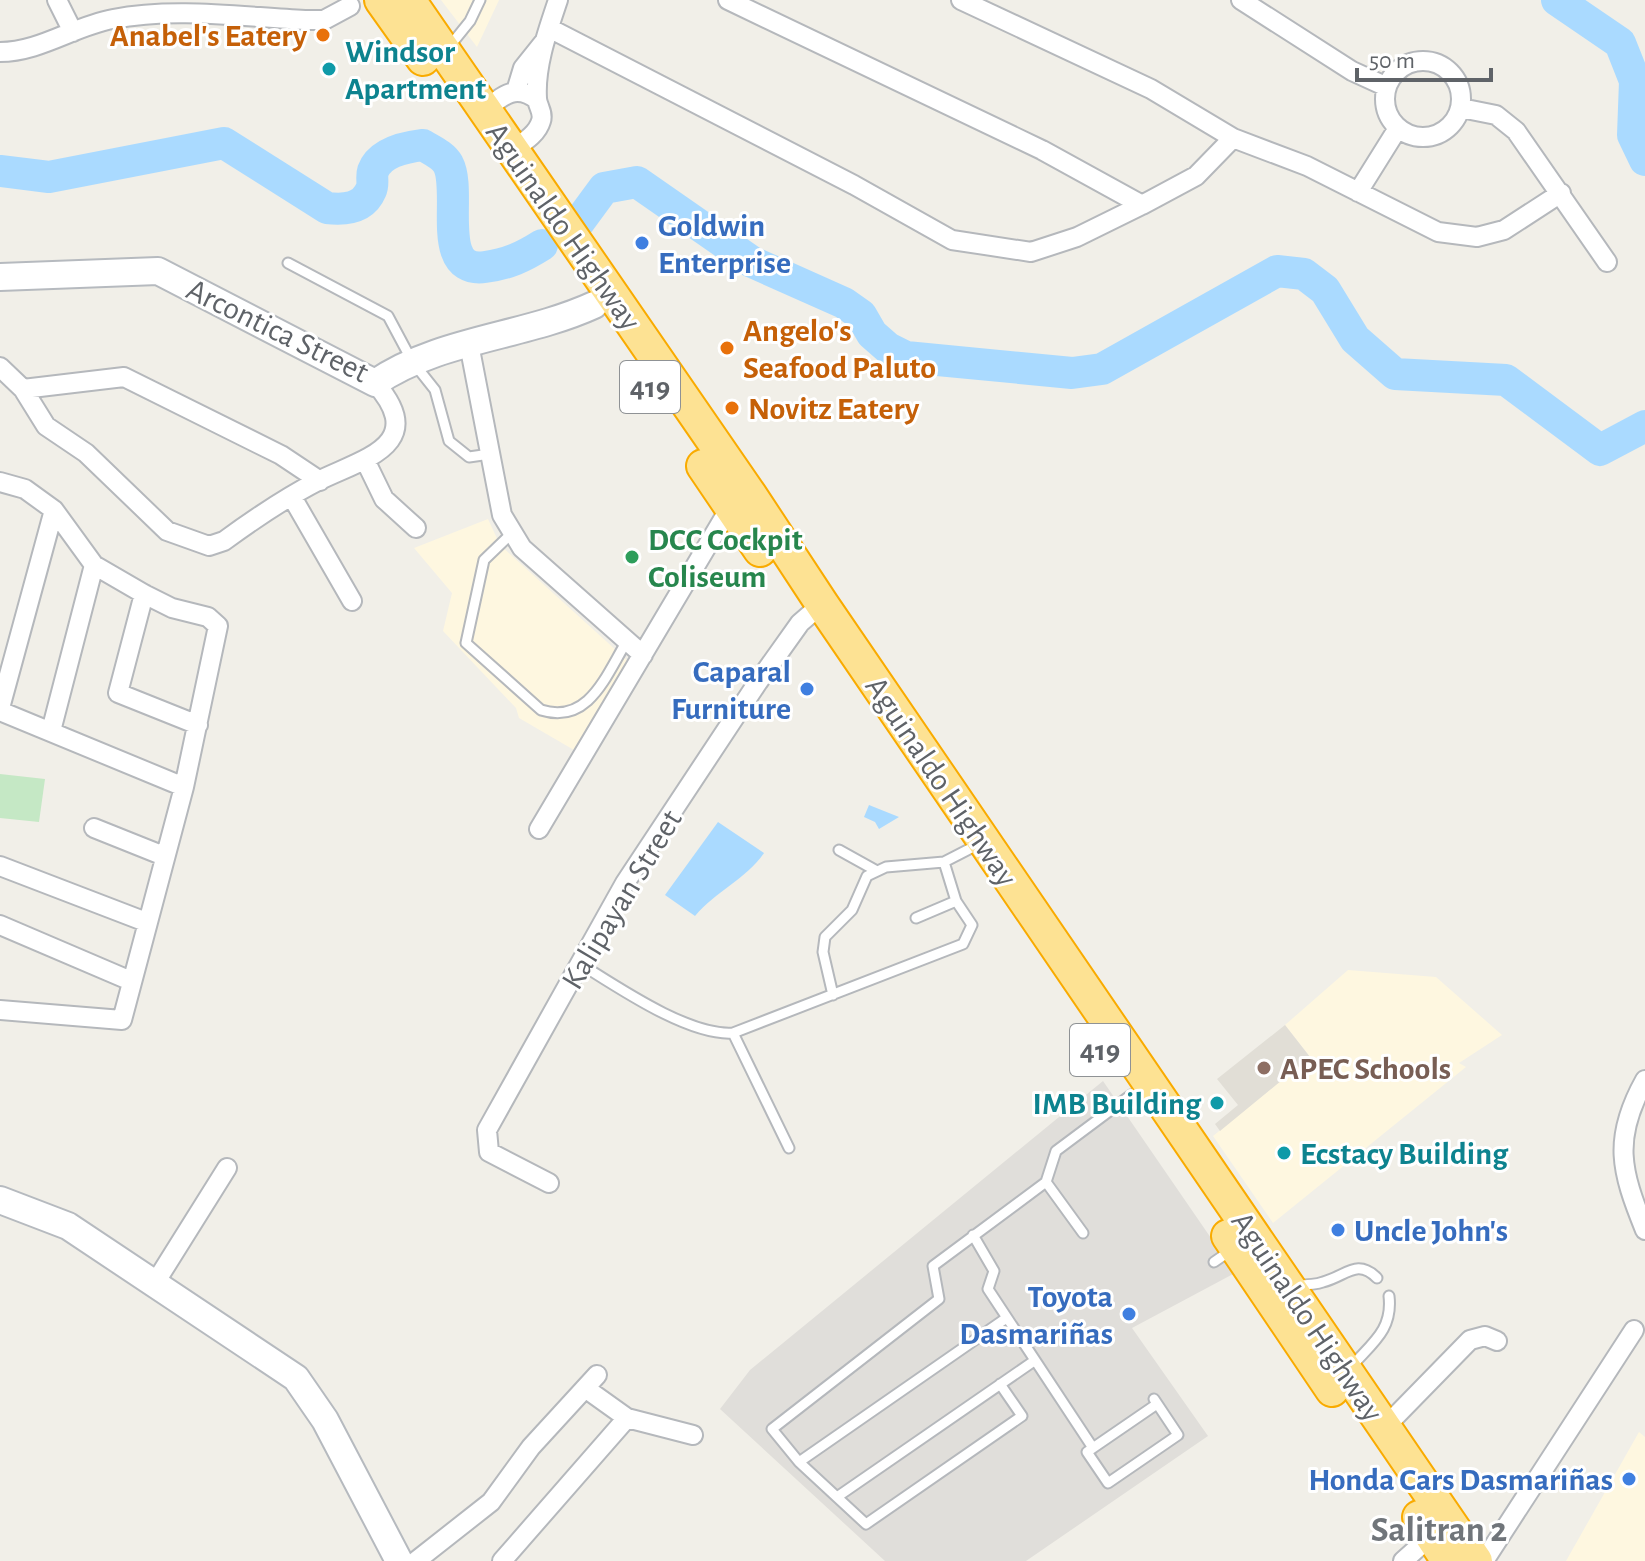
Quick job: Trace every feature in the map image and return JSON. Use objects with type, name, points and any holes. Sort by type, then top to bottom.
[{"type":"highway","name":"Aguinaldo Highway","points":[[381,0],[484,111],[511,151],[543,214]]},
{"type":"highway","name":"Aguinaldo Highway","points":[[409,0],[435,58],[742,502],[814,611],[964,852],[1234,1248],[1275,1287],[1346,1373],[1476,1561]]},
{"type":"highway","name":"Aguinaldo Highway","points":[[576,260],[594,305],[742,502]]},
{"type":"highway","name":"Aguinaldo Highway","points":[[964,852],[1234,1248]]},
{"type":"highway","name":"Aguinaldo Highway","points":[[1275,1287],[1440,1548]]},
{"type":"street","points":[[57,0],[73,32]]},
{"type":"street","points":[[511,151],[532,136],[541,124],[542,112],[537,100],[547,35],[558,0]]},
{"type":"street","points":[[728,0],[1042,150],[1142,205]]},
{"type":"street","points":[[961,0],[1151,89],[1233,138],[1307,166],[1438,232],[1477,237],[1504,230],[1561,193]]},
{"type":"street","points":[[1241,0],[1352,71],[1387,87]]},
{"type":"street","points":[[0,52],[18,52],[109,20],[193,7],[324,20],[350,6]]},
{"type":"street","points":[[516,91],[523,68],[547,35]]},
{"type":"street","points":[[547,35],[827,170],[952,240],[1031,252],[1077,237],[1196,176],[1233,138]]},
{"type":"street","points":[[1429,61],[1442,65],[1458,83],[1461,108],[1448,128],[1437,135],[1410,135],[1398,128],[1388,115],[1387,87],[1407,64],[1429,61]]},
{"type":"street","points":[[484,111],[505,94],[516,91],[537,100]]},
{"type":"street","points":[[1461,108],[1496,115],[1516,131],[1607,262]]},
{"type":"street","points":[[1358,192],[1398,128]]},
{"type":"street","name":"Arcontica Street","points":[[0,277],[158,271],[375,383],[412,361],[556,323],[594,305]]},
{"type":"street","points":[[469,344],[502,515],[511,534],[522,548],[643,655]]},
{"type":"street","points":[[0,367],[23,389],[46,426],[86,453],[167,531],[209,546],[224,541],[320,481],[366,462],[386,446],[394,430],[394,413],[387,396],[375,383]]},
{"type":"street","points":[[23,389],[124,377],[281,455],[320,481]]},
{"type":"street","points":[[366,462],[384,499],[416,528]]},
{"type":"street","points":[[0,482],[25,489],[54,510],[94,565],[172,608],[214,620],[218,626],[184,787],[122,1020],[0,1010]]},
{"type":"street","points":[[292,497],[352,601]]},
{"type":"street","points":[[539,829],[643,655],[742,502]]},
{"type":"street","points":[[54,510],[0,709],[184,787]]},
{"type":"street","points":[[51,731],[94,565]]},
{"type":"street","points":[[144,594],[118,693],[198,725]]},
{"type":"street","name":"Kalipayan Street","points":[[549,1183],[489,1152],[487,1130],[582,965],[625,883],[758,682],[814,611]]},
{"type":"street","points":[[94,828],[164,856]]},
{"type":"street","points":[[0,866],[146,922]]},
{"type":"street","points":[[0,925],[131,981]]},
{"type":"street","points":[[1645,1080],[1625,1132],[1624,1178],[1645,1230]]},
{"type":"street","points":[[155,1283],[227,1168]]},
{"type":"street","points":[[0,1200],[68,1226],[296,1378],[325,1420],[399,1561]]},
{"type":"street","points":[[1484,1561],[1634,1330]]},
{"type":"street","points":[[1384,1428],[1470,1340],[1485,1336],[1497,1341]]},
{"type":"street","points":[[416,1561],[491,1502],[531,1447],[591,1381],[627,1418],[693,1435]]},
{"type":"street","points":[[502,1561],[627,1418]]},
{"type":"street","points":[[1403,1561],[1440,1548]]},
{"type":"lane","points":[[435,58],[470,21],[480,0]]},
{"type":"lane","points":[[288,263],[383,311],[412,361],[435,390],[449,441],[456,450],[469,457],[490,454]]},
{"type":"lane","points":[[511,534],[484,560],[466,643],[541,710],[557,715],[574,712],[589,702],[627,641]]},
{"type":"lane","points":[[839,850],[875,870]]},
{"type":"lane","points":[[582,965],[663,1011],[715,1034],[733,1033],[833,995],[963,944],[972,932],[972,925],[956,901],[964,852],[875,870],[867,876],[852,910],[825,937],[823,952],[833,995]]},
{"type":"lane","points":[[916,918],[956,901]]},
{"type":"lane","points":[[733,1033],[789,1148]]},
{"type":"lane","points":[[1000,1384],[1022,1416],[866,1524],[799,1462],[772,1429],[939,1299],[933,1266],[1046,1182],[1056,1151],[1131,1095]]},
{"type":"lane","points":[[1046,1182],[1083,1233]]},
{"type":"lane","points":[[973,1235],[994,1271],[988,1289],[1093,1448]]},
{"type":"lane","points":[[1275,1287],[1322,1283],[1356,1267],[1368,1269],[1377,1278]]},
{"type":"lane","points":[[1346,1373],[1386,1326],[1391,1315],[1389,1296]]},
{"type":"lane","points":[[799,1462],[1005,1319]]},
{"type":"lane","points":[[837,1497],[1034,1361]]},
{"type":"lane","points":[[1156,1402],[1178,1435],[1108,1483],[1087,1452],[1093,1448],[1156,1402]]},
{"type":"shaded area","points":[[441,0],[499,0],[477,47]]},
{"type":"shaded area","points":[[488,519],[500,545],[628,661],[574,750],[519,718],[516,708],[443,631],[452,593],[414,548]]},
{"type":"shaded area","points":[[1348,970],[1436,977],[1502,1035],[1459,1063],[1466,1067],[1273,1223],[1213,1136],[1310,1057],[1285,1025]]},
{"type":"shaded area","name":"APEC Schools","points":[[1285,1025],[1310,1057],[1220,1131],[1215,1124],[1238,1105],[1217,1079]]},
{"type":"shaded area","name":"Toyota Dasmariñas","points":[[1103,1081],[1235,1273],[1132,1328],[1208,1436],[1026,1561],[885,1561],[720,1409],[750,1370]]},
{"type":"shaded area","name":"Honda Cars Dasmariñas","points":[[1639,1432],[1645,1437],[1645,1561],[1566,1561]]},
{"type":"green space","points":[[0,774],[45,779],[39,822],[0,818]]},
{"type":"water","points":[[869,805],[899,817],[879,829],[875,822],[864,817]]},
{"type":"water","points":[[718,822],[764,853],[748,871],[695,916],[665,895]]},
{"type":"waterway","points":[[1557,0],[1620,43],[1635,81],[1633,135],[1645,160]]},
{"type":"waterway","points":[[0,171],[49,177],[224,143],[327,208],[340,209],[358,205],[368,196],[373,171],[381,159],[402,149],[423,145],[448,164],[452,177],[455,245],[460,258],[469,266],[501,264],[542,245]]},
{"type":"waterway","points":[[579,222],[604,188],[637,182],[752,262],[844,303],[861,315],[872,334],[888,348],[906,357],[1072,373],[1102,369],[1277,271],[1304,274],[1325,290],[1355,339],[1395,374],[1506,380],[1600,450],[1645,426]]},
{"type":"place","name":"Anabel's Eatery","points":[[323,35]]},
{"type":"place","name":"Windsor Apartment","points":[[329,69]]},
{"type":"place","name":"Goldwin Enterprise","points":[[642,243]]},
{"type":"place","name":"Angelo's Seafood Paluto","points":[[727,348]]},
{"type":"place","name":"Novitz Eatery","points":[[732,408]]},
{"type":"place","name":"DCC Cockpit Coliseum","points":[[632,557]]},
{"type":"place","name":"Caparal Furniture","points":[[807,689]]},
{"type":"place","name":"APEC Schools","points":[[1264,1068]]},
{"type":"place","name":"IMB Building","points":[[1217,1103]]},
{"type":"place","name":"Ecstacy Building","points":[[1284,1153]]},
{"type":"place","name":"Uncle John's","points":[[1338,1230]]},
{"type":"place","name":"Toyota Dasmariñas","points":[[1129,1314]]},
{"type":"place","name":"Honda Cars Dasmariñas","points":[[1629,1479]]},
{"type":"district","name":"Salitran 2","points":[[1439,1528]]}]
